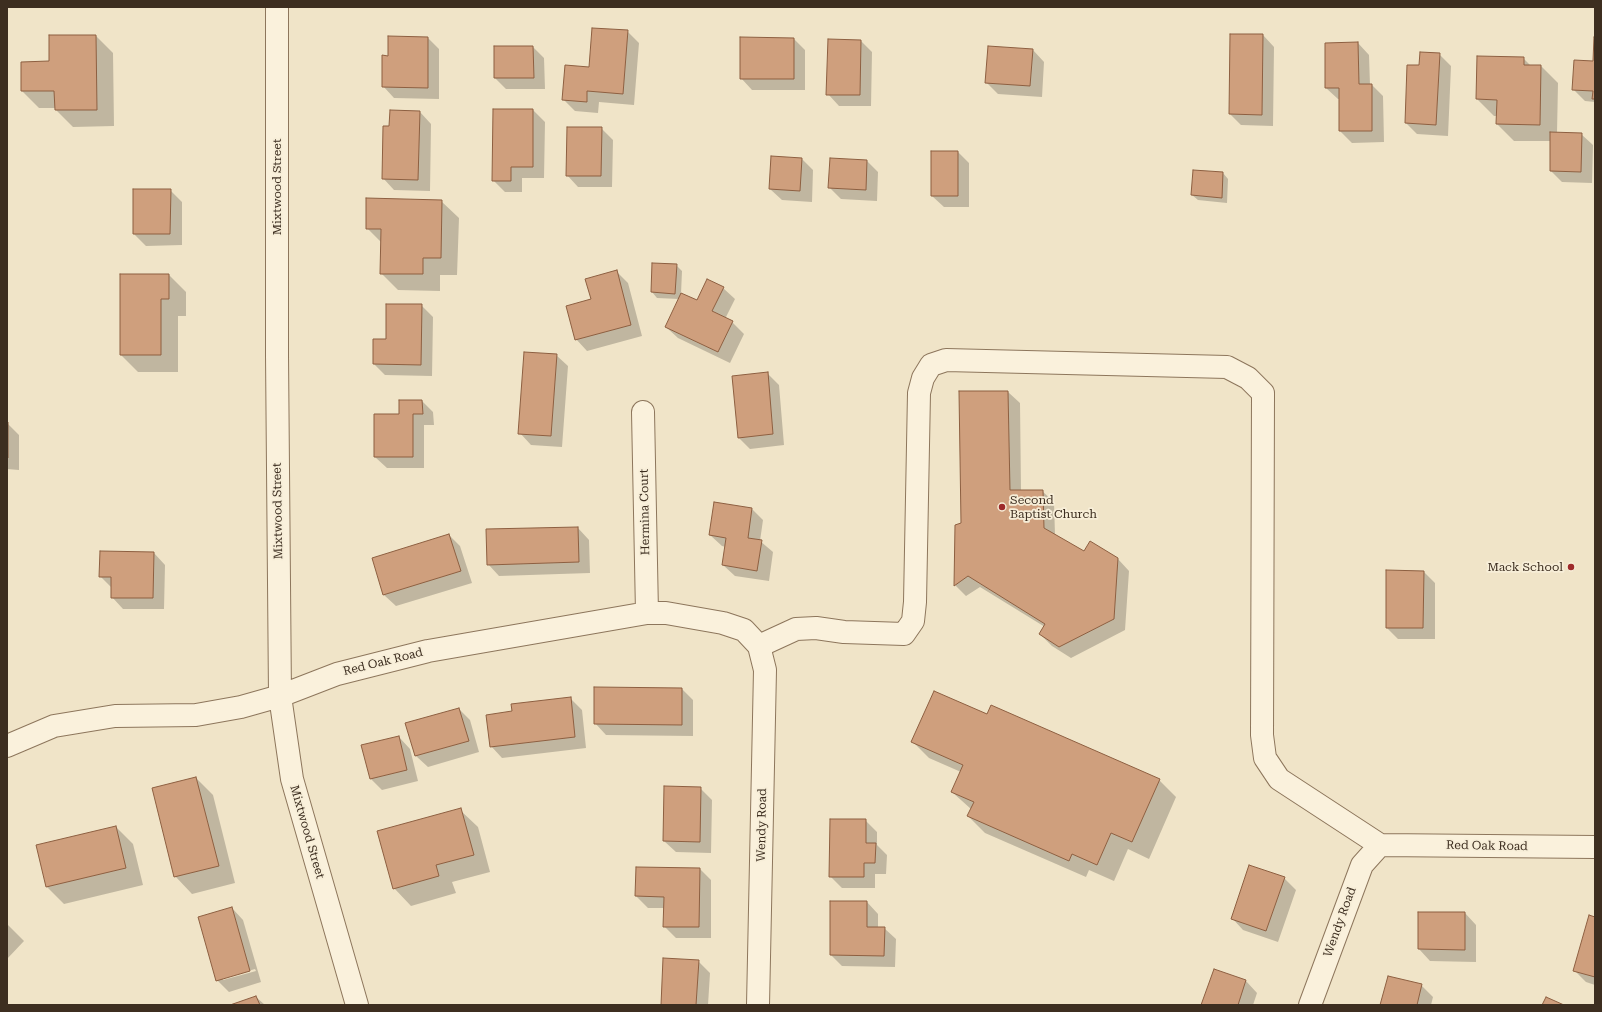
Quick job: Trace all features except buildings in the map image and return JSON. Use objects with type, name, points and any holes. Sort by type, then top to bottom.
[{"type":"street","name":"Mixtwood Street","points":[[277,7],[276,356],[280,696],[292,779],[357,1005]]},
{"type":"street","points":[[759,646],[796,629],[816,628],[844,632],[904,634],[913,621],[919,393],[923,378],[931,365],[946,360],[1227,367],[1248,378],[1264,393],[1262,735],[1265,758],[1279,779],[1380,845]]},
{"type":"street","name":"Hermina Court","points":[[643,412],[647,613]]},
{"type":"street","name":"Red Oak Road","points":[[7,746],[54,726],[115,716],[196,715],[242,707],[280,696],[337,674],[428,651],[647,613],[666,613],[723,623],[744,630],[759,646]]},
{"type":"street","name":"Wendy Road","points":[[758,1005],[765,670],[759,646]]},
{"type":"street","name":"Red Oak Road","points":[[1380,845],[1595,847]]},
{"type":"street","name":"Wendy Road","points":[[1310,1005],[1362,865],[1380,845]]},
{"type":"place","name":"Second Baptist Church","points":[[1002,507]]},
{"type":"place","name":"Mack School","points":[[1571,567]]}]
